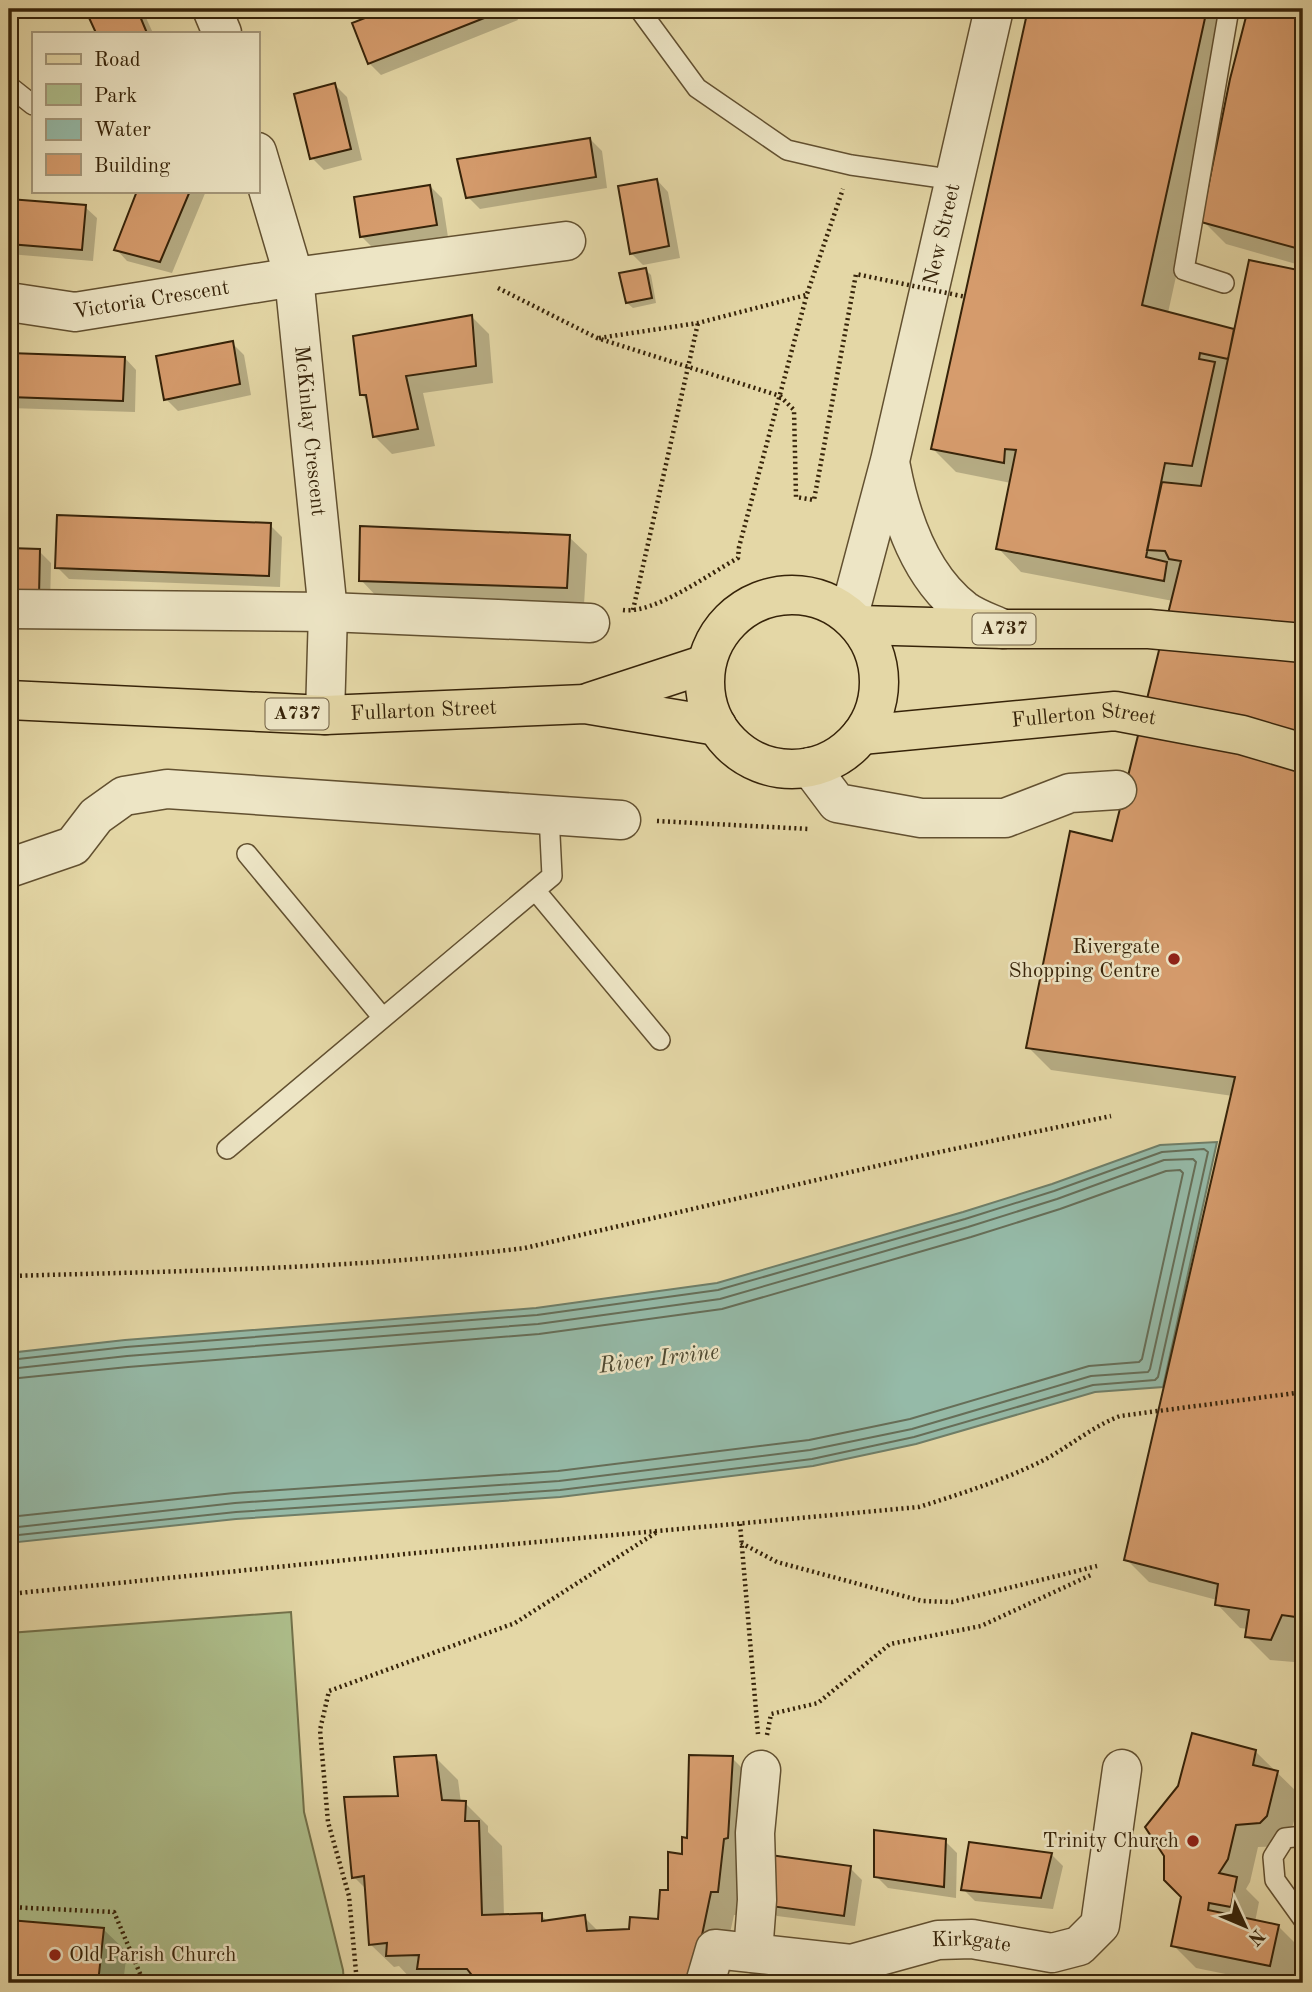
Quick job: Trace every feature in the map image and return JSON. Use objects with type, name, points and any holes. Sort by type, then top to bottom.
[{"type":"main road","name":"A737","points":[[793,594],[822,599],[854,620],[874,651],[880,680],[875,709],[861,735],[847,749],[830,760],[810,767],[783,768],[757,762],[734,747],[717,726],[708,706],[706,664],[718,636],[737,613],[763,599],[793,594]]},
{"type":"main road","name":"A737","points":[[854,620],[1003,629],[1149,629],[1303,643]]},
{"type":"main road","name":"Fullarton Street","points":[[585,704],[706,664]]},
{"type":"main road","name":"Fullarton Street","points":[[9,700],[325,715],[585,704],[717,726]]},
{"type":"main road","name":"Fullerton Street","points":[[861,735],[1115,711],[1242,735],[1303,753]]},
{"type":"street","points":[[212,9],[222,32]]},
{"type":"street","name":"New Street","points":[[854,620],[994,9]]},
{"type":"street","name":"McKinlay Crescent","points":[[259,159],[294,277],[328,612],[325,715]]},
{"type":"street","name":"Victoria Crescent","points":[[9,302],[75,312],[294,277],[566,241]]},
{"type":"street","name":"New Street","points":[[890,461],[899,507],[923,563],[948,596],[966,612],[1003,629]]},
{"type":"street","points":[[9,609],[328,612],[590,623]]},
{"type":"street","points":[[810,767],[837,803],[921,818],[1004,818],[1070,793],[1117,790]]},
{"type":"street","points":[[9,869],[73,845],[96,816],[124,796],[167,789],[621,820]]},
{"type":"street","name":"Kirkgate","points":[[705,1983],[715,1949],[851,1964],[938,1940],[972,1939],[1052,1953],[1079,1946],[1100,1925],[1122,1769]]},
{"type":"street","points":[[753,1953],[757,1900],[755,1833],[761,1770]]},
{"type":"lane","points":[[639,9],[696,88],[787,150],[851,165],[956,180]]},
{"type":"lane","points":[[1224,284],[1185,270],[1229,9]]},
{"type":"lane","points":[[9,86],[32,104]]},
{"type":"lane","points":[[227,1149],[552,876],[550,815]]},
{"type":"lane","points":[[247,854],[383,1018]]},
{"type":"lane","points":[[535,890],[660,1040]]},
{"type":"lane","points":[[1303,1836],[1285,1839],[1273,1857],[1275,1880],[1303,1919]]},
{"type":"path","points":[[590,623],[613,609],[632,611],[657,603],[684,591],[696,581],[738,558],[807,294],[851,165]]},
{"type":"path","points":[[438,258],[597,338],[780,396],[794,410],[796,498],[814,500],[856,274],[966,297]]},
{"type":"path","points":[[597,338],[698,323],[807,294]]},
{"type":"path","points":[[632,611],[698,323]]},
{"type":"path","points":[[621,820],[812,829],[837,803]]},
{"type":"path","points":[[9,1276],[292,1267],[465,1256],[525,1248],[898,1161],[1111,1116]]},
{"type":"path","points":[[9,1594],[919,1507],[984,1486],[1043,1461],[1103,1423],[1120,1416],[1303,1392]]},
{"type":"path","points":[[740,1524],[761,1770]]},
{"type":"path","points":[[357,1983],[349,1896],[328,1822],[320,1730],[329,1691],[515,1623],[659,1531]]},
{"type":"path","points":[[741,1543],[777,1562],[922,1601],[952,1602],[1097,1566]]},
{"type":"path","points":[[761,1770],[771,1714],[818,1703],[890,1644],[981,1626],[1093,1574]]},
{"type":"path","points":[[9,1907],[114,1912],[144,1983]]},
{"type":"green space","points":[[291,1612],[304,1812],[344,1983],[9,1983],[9,1633]]},
{"type":"water","name":"River Irvine","points":[[1217,1142],[1163,1387],[1095,1392],[916,1444],[813,1466],[560,1497],[236,1519],[9,1543],[9,1353],[125,1340],[536,1308],[717,1283],[963,1212],[1052,1184],[1160,1145]]},
{"type":"building","points":[[85,9],[137,9],[147,32],[96,32]]},
{"type":"building","points":[[388,9],[507,9],[368,64],[352,23]]},
{"type":"building","points":[[1028,9],[1207,9],[1142,305],[1234,329],[1228,359],[1200,353],[1199,359],[1215,362],[1192,466],[1165,463],[1146,557],[1167,562],[1164,581],[996,549],[1016,450],[1005,449],[1004,463],[931,449]]},
{"type":"building","points":[[1248,9],[1303,9],[1303,250],[1201,222],[1230,79]]},
{"type":"building","points":[[335,83],[351,149],[310,159],[294,94]]},
{"type":"building","points":[[590,138],[596,177],[466,198],[457,159]]},
{"type":"building","points":[[657,179],[669,246],[630,254],[618,186]]},
{"type":"building","points":[[430,185],[437,225],[360,237],[354,197]]},
{"type":"building","points":[[137,192],[190,192],[160,262],[114,250]]},
{"type":"building","points":[[9,199],[86,205],[82,250],[9,244]]},
{"type":"building","name":"Rivergate Shopping Centre","points":[[1249,260],[1303,271],[1303,1618],[1282,1615],[1271,1640],[1245,1637],[1249,1610],[1215,1605],[1218,1584],[1124,1560],[1235,1077],[1026,1048],[1070,831],[1112,841],[1181,561],[1169,559],[1165,551],[1147,550],[1162,482],[1201,486]]},
{"type":"building","points":[[646,268],[652,298],[626,303],[619,273]]},
{"type":"building","points":[[472,315],[476,366],[406,376],[418,429],[373,437],[366,395],[360,395],[353,336]]},
{"type":"building","points":[[233,341],[240,384],[164,400],[156,356]]},
{"type":"building","points":[[9,353],[125,357],[123,401],[9,397]]},
{"type":"building","points":[[57,515],[271,523],[269,576],[55,568]]},
{"type":"building","points":[[360,526],[570,535],[567,588],[359,581]]},
{"type":"building","points":[[9,548],[40,549],[39,596],[9,596]]},
{"type":"building","name":"Trinity Church","points":[[1192,1733],[1256,1750],[1253,1765],[1278,1771],[1267,1816],[1260,1823],[1236,1825],[1228,1859],[1219,1873],[1237,1877],[1231,1907],[1209,1903],[1208,1910],[1279,1925],[1270,1966],[1171,1946],[1181,1897],[1164,1880],[1164,1856],[1145,1827],[1178,1786]]},
{"type":"building","points":[[436,1755],[442,1800],[466,1801],[465,1821],[479,1821],[482,1915],[542,1913],[542,1921],[585,1915],[587,1931],[629,1929],[630,1917],[658,1919],[660,1890],[668,1890],[668,1852],[682,1854],[682,1837],[687,1838],[689,1755],[733,1756],[728,1838],[724,1839],[718,1892],[711,1892],[692,1983],[478,1983],[467,1969],[417,1969],[419,1955],[386,1956],[387,1943],[369,1945],[364,1876],[352,1878],[344,1797],[398,1796],[394,1757]]},
{"type":"building","points":[[874,1830],[946,1839],[944,1887],[874,1877]]},
{"type":"building","points":[[969,1842],[1052,1853],[1041,1898],[961,1890]]},
{"type":"building","points":[[770,1855],[851,1866],[844,1916],[763,1905]]},
{"type":"building","name":"Old Parish Church","points":[[9,1920],[104,1928],[98,1983],[9,1983]]},
{"type":"place","name":"Rivergate Shopping Centre","points":[[1174,959]]},
{"type":"place","name":"Trinity Church","points":[[1193,1841]]},
{"type":"place","name":"Old Parish Church","points":[[55,1955]]}]
